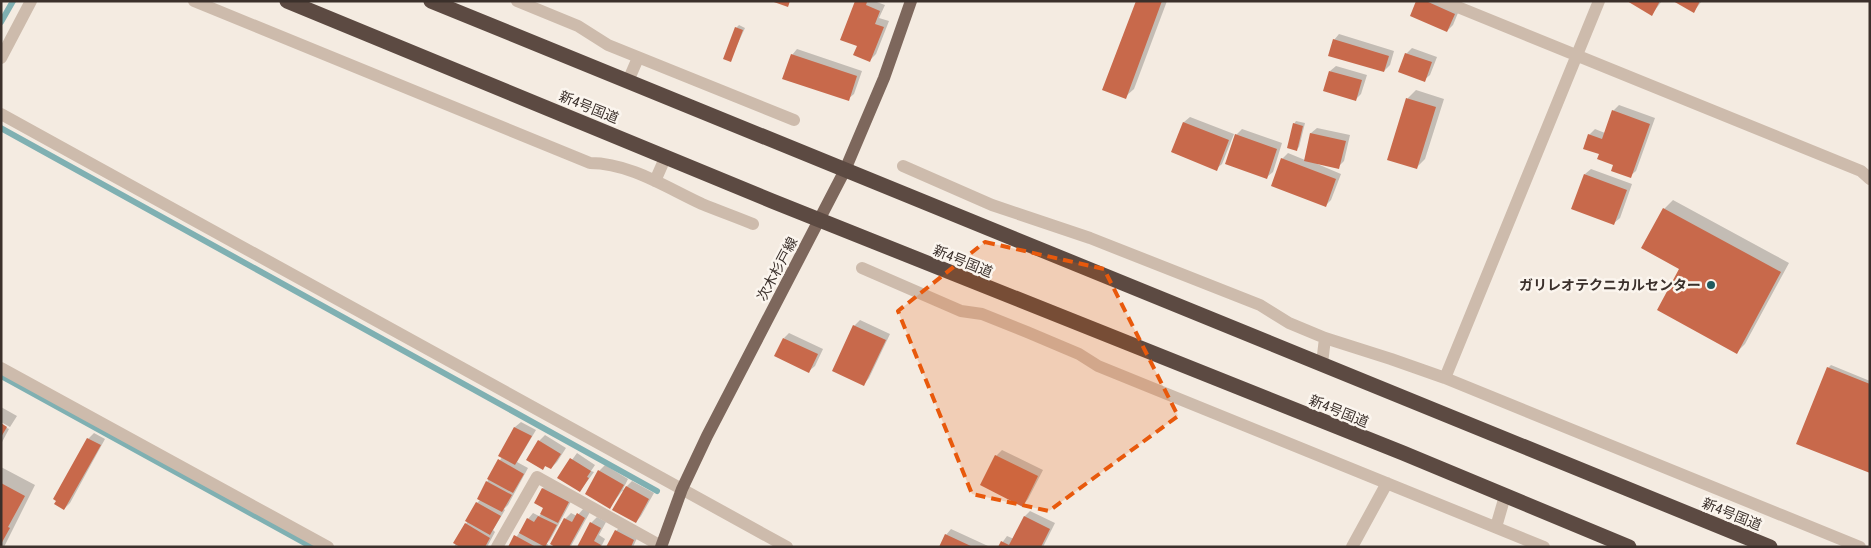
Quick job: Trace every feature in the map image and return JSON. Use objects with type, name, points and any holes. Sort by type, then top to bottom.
[{"type":"highway","name":"新4号国道","points":[[287,1],[820,220],[1629,547]]},
{"type":"highway","name":"新4号国道","points":[[431,1],[1770,547]]},
{"type":"main road","name":"次木杉戸線","points":[[661,546],[682,489],[729,391],[845,170],[884,78],[911,1]]},
{"type":"street","points":[[1,58],[32,1]]},
{"type":"street","points":[[194,1],[590,163],[607,163],[655,181],[703,204],[753,224]]},
{"type":"street","points":[[517,1],[578,26],[608,45],[638,58],[794,120]]},
{"type":"street","points":[[1443,1],[1861,171],[1870,179]]},
{"type":"street","points":[[1444,378],[1598,1]]},
{"type":"street","points":[[628,81],[638,58]]},
{"type":"street","points":[[1,114],[787,547]]},
{"type":"street","points":[[655,181],[666,156]]},
{"type":"street","points":[[903,166],[992,205],[1090,238],[1260,305],[1288,323],[1325,338],[1444,378],[1860,547]]},
{"type":"street","points":[[862,268],[961,311],[982,314],[1079,354],[1098,366],[1544,547]]},
{"type":"street","points":[[1322,364],[1325,338]]},
{"type":"street","points":[[1,368],[328,547]]},
{"type":"street","points":[[497,547],[537,477],[661,546]]},
{"type":"street","points":[[1352,547],[1387,483]]},
{"type":"street","points":[[1496,527],[1506,496]]},
{"type":"highlighted area","points":[[985,242],[1104,269],[1178,416],[1049,511],[972,494],[898,311]]},
{"type":"building","points":[[771,1],[790,1],[788,7]]},
{"type":"building","points":[[855,1],[867,2],[866,5],[880,11],[875,24],[884,27],[870,62],[853,55],[857,46],[840,40]]},
{"type":"building","points":[[1136,1],[1162,1],[1126,99],[1102,90]]},
{"type":"building","points":[[1416,1],[1426,1],[1455,14],[1447,32],[1410,16]]},
{"type":"building","points":[[1627,1],[1660,1],[1652,16]]},
{"type":"building","points":[[1673,1],[1700,1],[1694,13]]},
{"type":"building","points":[[735,27],[743,30],[731,62],[723,59]]},
{"type":"building","points":[[1333,39],[1389,56],[1384,72],[1328,56]]},
{"type":"building","points":[[1405,53],[1432,62],[1425,82],[1398,72]]},
{"type":"building","points":[[791,54],[857,76],[849,101],[782,79]]},
{"type":"building","points":[[1329,71],[1362,80],[1356,101],[1323,91]]},
{"type":"building","points":[[1406,98],[1436,107],[1417,169],[1387,160]]},
{"type":"building","points":[[1612,110],[1650,124],[1631,178],[1611,171],[1613,165],[1597,159],[1599,154],[1583,149],[1588,134],[1602,139]]},
{"type":"building","points":[[1183,122],[1229,140],[1217,171],[1171,152]]},
{"type":"building","points":[[1293,123],[1303,126],[1297,151],[1287,148]]},
{"type":"building","points":[[1310,133],[1346,141],[1339,169],[1304,161]]},
{"type":"building","points":[[1235,134],[1277,149],[1267,179],[1225,164]]},
{"type":"building","points":[[1281,158],[1336,179],[1326,207],[1271,186]]},
{"type":"building","points":[[1584,174],[1627,190],[1614,225],[1571,209]]},
{"type":"building","points":[[1663,208],[1781,272],[1737,354],[1657,310],[1679,269],[1641,248]]},
{"type":"building","points":[[853,325],[886,340],[864,386],[832,371]]},
{"type":"building","points":[[783,338],[818,354],[809,373],[774,356]]},
{"type":"building","points":[[1827,367],[1870,384],[1870,473],[1796,444]]},
{"type":"building","points":[[1,423],[7,427],[1,437]]},
{"type":"building","points":[[514,427],[532,436],[515,465],[498,456]]},
{"type":"building","points":[[87,438],[101,445],[64,510],[54,504],[56,501],[53,499]]},
{"type":"building","points":[[538,440],[561,454],[551,469],[545,466],[543,470],[526,460]]},
{"type":"building","points":[[995,455],[1038,476],[1023,507],[980,485]]},
{"type":"building","points":[[570,458],[591,471],[580,492],[557,478]]},
{"type":"building","points":[[498,459],[524,474],[513,493],[487,479]]},
{"type":"building","points":[[598,470],[624,485],[610,509],[585,494]]},
{"type":"building","points":[[486,481],[512,495],[502,512],[477,499]]},
{"type":"building","points":[[1,483],[25,496],[1,544]]},
{"type":"building","points":[[626,486],[649,499],[636,523],[612,510]]},
{"type":"building","points":[[542,488],[569,502],[558,523],[540,514],[543,508],[534,503]]},
{"type":"building","points":[[476,502],[501,516],[490,535],[465,521]]},
{"type":"building","points":[[577,513],[585,518],[569,547],[555,547],[550,544],[564,518],[572,522]]},
{"type":"building","points":[[538,516],[557,525],[545,547],[519,533],[527,518],[534,522]]},
{"type":"building","points":[[1024,516],[1050,529],[1041,547],[998,547],[1001,541],[1009,545]]},
{"type":"building","points":[[590,522],[601,528],[594,541],[601,545],[600,547],[577,547]]},
{"type":"building","points":[[465,523],[490,538],[485,547],[460,547],[453,543]]},
{"type":"building","points":[[615,530],[634,540],[631,547],[606,547]]},
{"type":"building","points":[[945,534],[973,547],[939,547]]},
{"type":"building","points":[[514,535],[536,547],[508,547]]},
{"type":"waterway","points":[[1,22],[13,1]]},
{"type":"waterway","points":[[1,128],[657,491]]},
{"type":"waterway","points":[[1,376],[312,547]]},
{"type":"place","name":"ガリレオテクニカルセンター","points":[[1711,285]]}]
